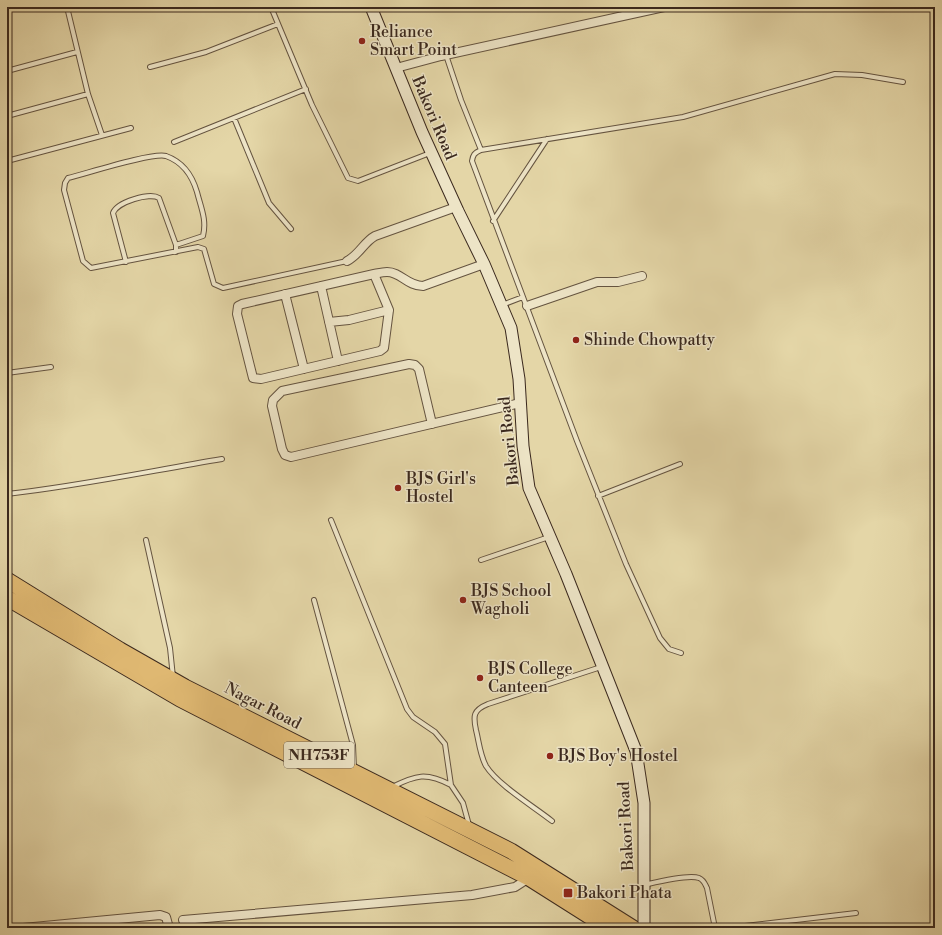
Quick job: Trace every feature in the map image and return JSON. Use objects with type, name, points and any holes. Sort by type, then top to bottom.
[{"type":"highway","name":"Nagar Road","points":[[7,580],[173,680],[511,851],[633,928]]},
{"type":"highway","name":"Nagar Road","points":[[7,598],[180,699],[529,878],[608,928]]},
{"type":"street","name":"Bakori Road","points":[[371,7],[432,152],[456,207],[484,264],[511,328],[516,350],[523,446],[529,488],[636,751],[644,803],[644,928]]},
{"type":"street","points":[[396,68],[446,55],[664,7]]},
{"type":"street","points":[[348,261],[375,236],[456,207]]},
{"type":"street","points":[[374,274],[389,310],[384,348],[380,351],[261,379],[253,378],[237,314],[238,306],[285,294],[374,274],[388,272],[396,274],[415,286],[423,286],[484,264]]},
{"type":"street","points":[[527,306],[597,282],[618,282],[642,276]]},
{"type":"street","points":[[321,286],[338,361]]},
{"type":"street","points":[[285,294],[304,369]]},
{"type":"street","points":[[329,322],[349,320],[389,310]]},
{"type":"street","points":[[432,424],[419,369],[415,365],[409,364],[282,391],[273,400],[272,406],[282,449],[285,455],[291,457],[432,424],[520,403]]},
{"type":"street","points":[[184,920],[472,895],[515,887],[529,878]]},
{"type":"street","points":[[23,928],[160,914],[166,917],[169,928]]},
{"type":"lane","points":[[67,7],[88,94],[102,135]]},
{"type":"lane","points":[[271,7],[306,89],[348,178],[352,181],[358,181],[432,152]]},
{"type":"lane","points":[[150,67],[206,52],[278,24]]},
{"type":"lane","points":[[7,71],[77,52]]},
{"type":"lane","points":[[446,55],[460,100],[481,150]]},
{"type":"lane","points":[[681,653],[669,649],[660,638],[640,598],[598,496],[527,306],[493,221],[472,161],[475,152],[683,117],[835,74],[862,75],[903,82]]},
{"type":"lane","points":[[174,142],[306,89]]},
{"type":"lane","points":[[7,116],[88,94]]},
{"type":"lane","points":[[234,118],[269,203],[291,229]]},
{"type":"lane","points":[[7,161],[131,128]]},
{"type":"lane","points":[[493,221],[548,139]]},
{"type":"lane","points":[[176,245],[203,236],[206,225],[195,185],[185,167],[166,156],[158,156],[68,178],[65,183],[64,190],[86,265],[91,268],[198,247],[204,249],[214,284],[223,288],[348,261]]},
{"type":"lane","points":[[126,262],[113,213],[119,205],[148,196],[160,198],[176,245],[176,252]]},
{"type":"lane","points":[[502,305],[523,297]]},
{"type":"lane","points":[[7,373],[51,367]]},
{"type":"lane","points":[[7,494],[54,489],[112,477],[222,459]]},
{"type":"lane","points":[[598,496],[680,464]]},
{"type":"lane","points":[[331,520],[407,709],[413,717],[435,732],[445,744],[451,785],[463,803],[471,831]]},
{"type":"lane","points":[[481,560],[550,537]]},
{"type":"lane","points":[[146,540],[170,648],[173,680]]},
{"type":"lane","points":[[314,600],[353,745],[354,772]]},
{"type":"lane","points":[[552,820],[500,781],[486,766],[481,756],[474,720],[475,713],[479,707],[602,667]]},
{"type":"lane","points":[[388,789],[411,777],[426,776],[440,779],[451,785]]},
{"type":"lane","points":[[644,885],[686,878],[700,878],[707,888],[715,928]]},
{"type":"lane","points":[[728,928],[856,913]]},
{"type":"place","name":"Reliance Smart Point","points":[[362,41]]},
{"type":"place","name":"Shinde Chowpatty","points":[[576,340]]},
{"type":"place","name":"BJS Girl's Hostel","points":[[398,488]]},
{"type":"place","name":"BJS School Wagholi","points":[[463,600]]},
{"type":"place","name":"BJS College Canteen","points":[[480,678]]},
{"type":"place","name":"BJS Boy's Hostel","points":[[550,756]]},
{"type":"place","name":"Bakori Phata","points":[[568,893]]}]
